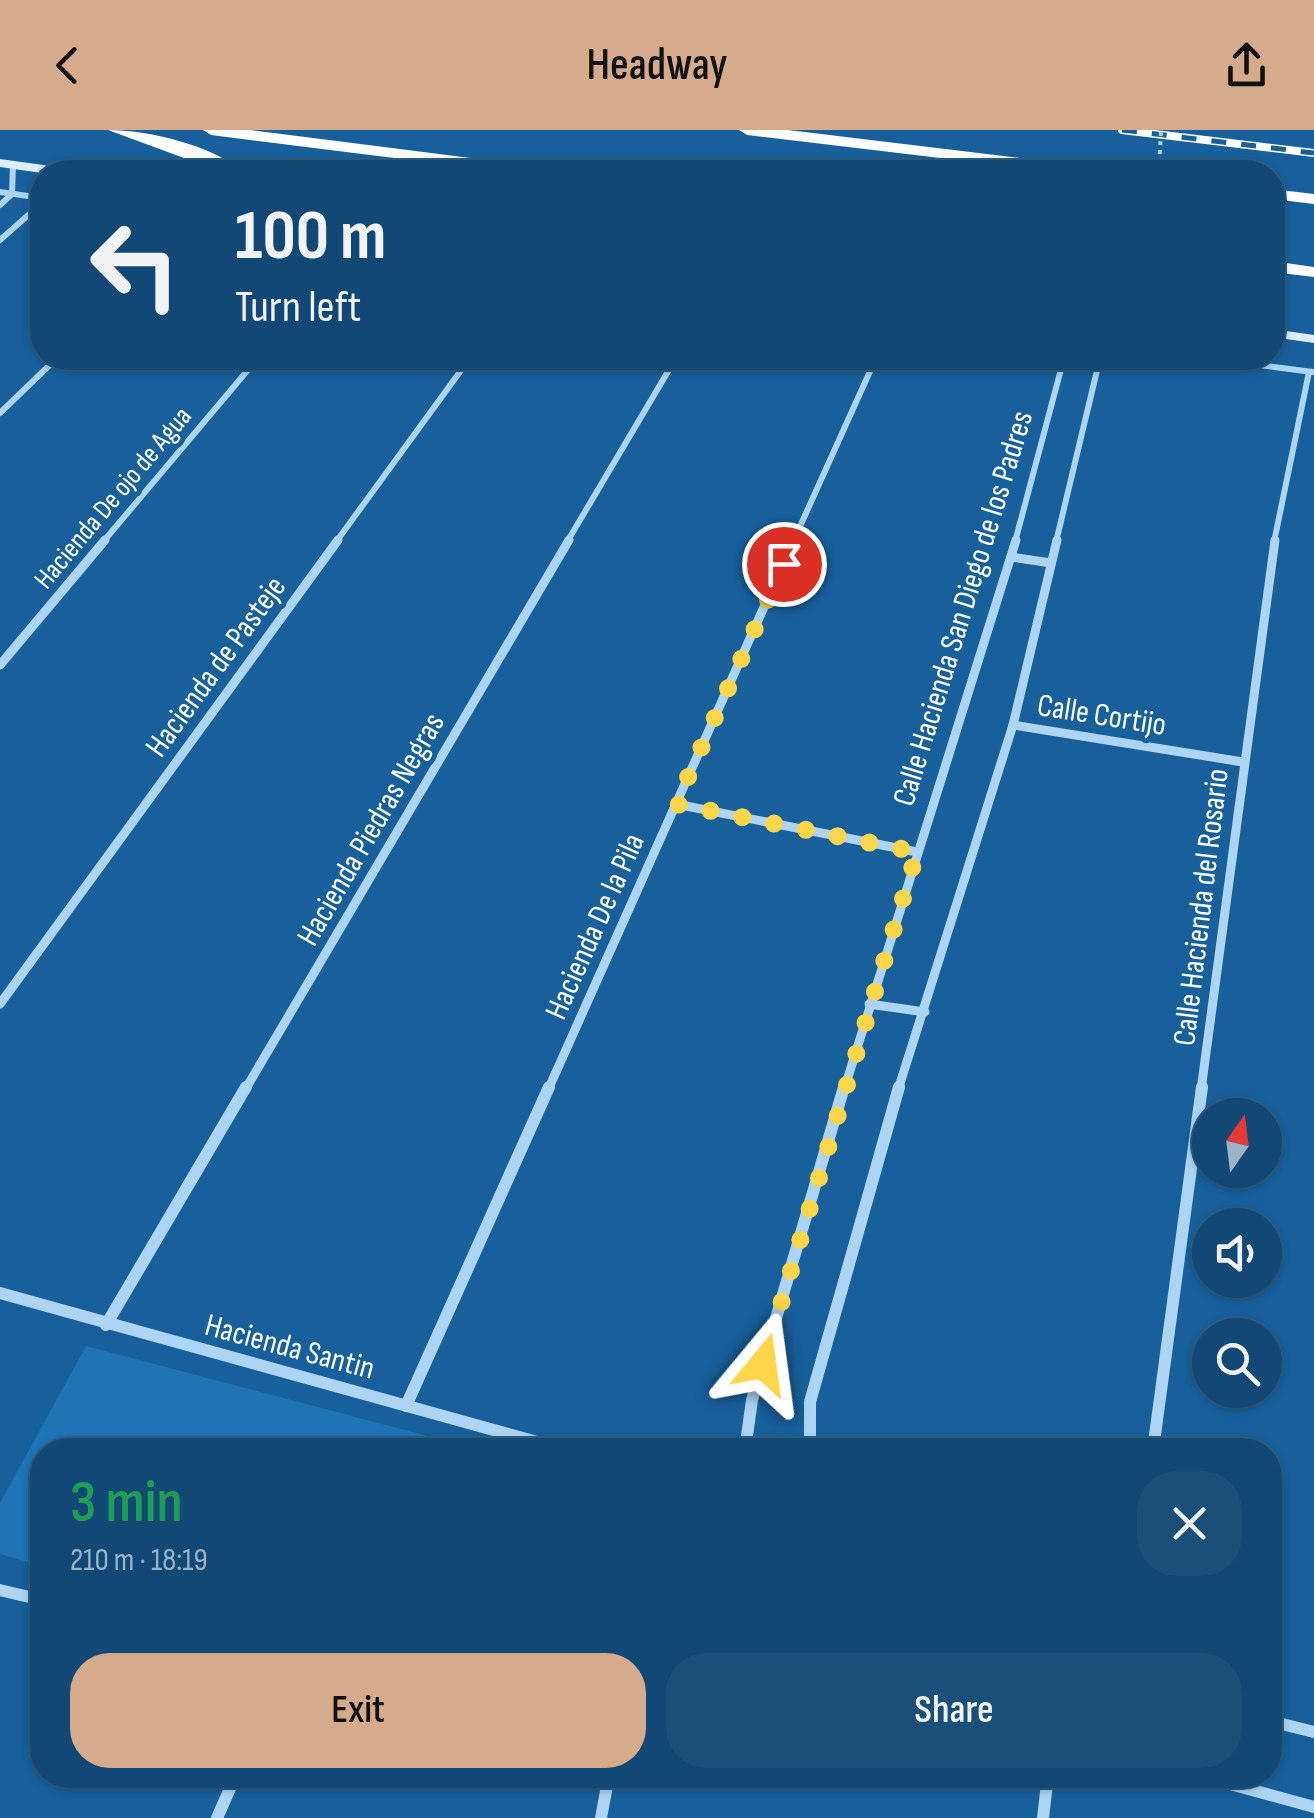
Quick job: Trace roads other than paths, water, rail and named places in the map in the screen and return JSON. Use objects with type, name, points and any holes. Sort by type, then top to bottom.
[{"type":"highway","points":[[116,130],[208,160]]},
{"type":"highway","points":[[211,130],[447,160]]},
{"type":"highway","points":[[747,130],[996,160]]},
{"type":"highway","points":[[1285,196],[1314,199]]},
{"type":"highway","points":[[1285,268],[1314,272]]},
{"type":"main road","points":[[1285,335],[1314,339]]},
{"type":"street","points":[[6,164],[12,194]]},
{"type":"street","points":[[0,192],[30,198]]},
{"type":"street","points":[[0,205],[12,194]]},
{"type":"street","points":[[0,240],[30,211]]},
{"type":"street","points":[[1285,369],[1311,372]]},
{"type":"street","points":[[0,414],[45,370]]},
{"type":"street","name":"Hacienda De ojo de Agua","points":[[0,665],[248,370]]},
{"type":"street","name":"Hacienda de Pasteje","points":[[0,1004],[461,370]]},
{"type":"street","name":"Hacienda Piedras Negras","points":[[106,1325],[669,370]]},
{"type":"street","name":"Hacienda De la Pila","points":[[406,1406],[871,370]]},
{"type":"street","name":"Calle Hacienda San Diego de los Padres","points":[[747,1438],[752,1400],[1010,556],[1061,370]]},
{"type":"street","name":"Calle Hacienda San Diego de los Padres","points":[[810,1438],[810,1402],[896,1096],[1012,725],[1097,370]]},
{"type":"street","name":"Calle Hacienda del Rosario","points":[[1155,1438],[1275,538],[1311,372]]},
{"type":"street","points":[[1010,556],[1051,563]]},
{"type":"street","name":"Calle Cortijo","points":[[1012,725],[1243,762]]},
{"type":"street","points":[[676,804],[917,852]]},
{"type":"street","points":[[870,1004],[925,1012]]},
{"type":"street","name":"Hacienda Santin","points":[[0,1293],[522,1438]]},
{"type":"street","points":[[0,1590],[30,1597]]},
{"type":"street","points":[[1282,1724],[1314,1732]]},
{"type":"street","points":[[217,1818],[230,1788]]},
{"type":"street","points":[[602,1818],[609,1788]]},
{"type":"street","points":[[1043,1818],[1046,1788]]},
{"type":"street","points":[[1247,1788],[1314,1806]]},
{"type":"railway","points":[[1122,130],[1314,153]]}]
